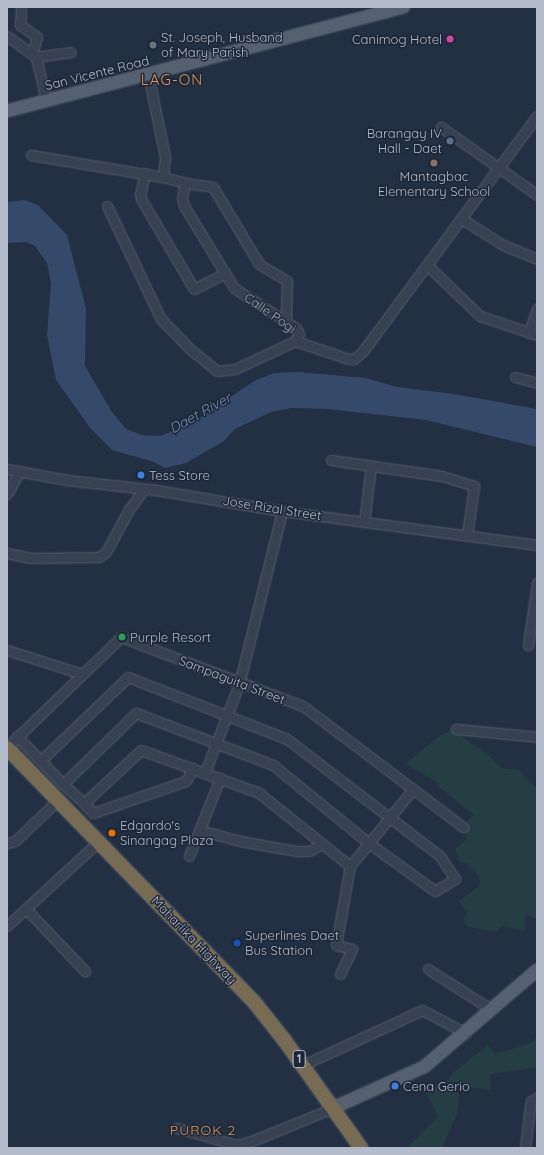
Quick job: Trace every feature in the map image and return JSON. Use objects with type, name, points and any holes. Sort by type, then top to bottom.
[{"type":"highway","name":"Maharlika Highway","points":[[7,748],[255,1003],[303,1065],[361,1148]]},
{"type":"main road","name":"San Vicente Road","points":[[7,111],[404,7]]},
{"type":"main road","points":[[333,1108],[424,1067],[466,1033],[537,970]]},
{"type":"street","points":[[21,7],[20,24],[37,37],[34,56],[46,100]]},
{"type":"street","points":[[7,36],[34,56],[71,52]]},
{"type":"street","points":[[148,74],[165,157],[163,176]]},
{"type":"street","name":"Calle Pogi","points":[[185,183],[182,198],[184,206],[234,288],[286,321],[299,332],[295,341],[354,360],[363,351],[426,265],[501,167],[537,116]]},
{"type":"street","points":[[441,127],[501,167],[537,195]]},
{"type":"street","points":[[31,154],[163,176],[185,183],[213,187],[259,264],[287,281],[286,321]]},
{"type":"street","points":[[145,173],[140,194],[141,199],[194,289],[225,273]]},
{"type":"street","points":[[107,206],[161,318],[190,349],[217,372],[236,369],[295,341]]},
{"type":"street","points":[[462,219],[503,245],[537,259]]},
{"type":"street","points":[[426,265],[480,316],[533,334],[537,308]]},
{"type":"street","points":[[515,377],[537,383]]},
{"type":"street","points":[[331,460],[442,476],[474,486],[467,535]]},
{"type":"street","points":[[364,522],[371,465]]},
{"type":"street","name":"Jose Rizal Street","points":[[7,469],[67,480],[144,489],[282,511],[537,545]]},
{"type":"street","points":[[7,494],[20,471]]},
{"type":"street","points":[[7,554],[30,558],[99,557],[106,552],[128,511],[144,489]]},
{"type":"street","points":[[205,772],[240,684],[282,511]]},
{"type":"street","points":[[528,645],[535,609],[537,582]]},
{"type":"street","name":"Sampaguita Street","points":[[7,748],[17,736],[121,637],[240,684],[303,706],[463,827]]},
{"type":"street","points":[[7,650],[82,674]]},
{"type":"street","points":[[41,760],[128,677],[287,739],[440,856],[455,879],[435,891],[370,844],[273,765],[216,745],[136,713],[63,784]]},
{"type":"street","points":[[456,729],[537,737]]},
{"type":"street","points":[[17,736],[94,814],[186,781],[193,768]]},
{"type":"street","points":[[84,803],[141,750],[205,772],[259,793],[350,866]]},
{"type":"street","points":[[189,856],[220,778]]},
{"type":"street","points":[[340,974],[352,949],[336,945],[350,866],[370,844],[389,818],[413,790]]},
{"type":"street","points":[[7,843],[15,841],[58,800]]},
{"type":"street","points":[[200,830],[240,841],[297,851],[309,851],[323,844]]},
{"type":"street","points":[[7,926],[98,842]]},
{"type":"street","points":[[26,909],[84,971]]},
{"type":"street","points":[[428,969],[492,1010]]},
{"type":"street","points":[[303,1065],[422,1010],[466,1033]]},
{"type":"street","points":[[524,1148],[531,1101],[537,1098]]},
{"type":"street","points":[[177,1128],[237,1145],[252,1142],[333,1108]]},
{"type":"green space","points":[[457,729],[457,734],[484,751],[502,768],[519,770],[537,789],[537,919],[526,914],[525,931],[502,926],[498,931],[489,931],[468,927],[463,921],[467,913],[459,901],[478,887],[480,882],[479,876],[466,863],[460,863],[455,849],[466,840],[467,821],[474,815],[439,787],[437,782],[405,764],[439,736]]},
{"type":"green space","points":[[537,1036],[537,1068],[490,1074],[491,1090],[445,1084],[454,1072],[488,1045],[495,1054],[531,1043]]},
{"type":"green space","points":[[436,1086],[459,1093],[457,1114],[442,1148],[407,1148],[438,1116],[426,1093]]},
{"type":"water","points":[[25,200],[38,205],[67,235],[86,308],[85,366],[112,412],[126,429],[142,435],[161,436],[197,420],[254,381],[274,373],[298,372],[366,378],[397,387],[454,394],[537,409],[537,447],[426,420],[328,409],[292,408],[271,412],[235,429],[224,441],[186,463],[165,468],[154,462],[112,450],[91,429],[56,380],[47,335],[51,283],[47,263],[35,246],[26,242],[7,243],[7,202]]},
{"type":"place","name":"Canimog Hotel","points":[[450,39]]},
{"type":"place","name":"St. Joseph, Husband of Mary Parish","points":[[153,45]]},
{"type":"place","name":"Barangay IV Hall - Daet","points":[[450,141]]},
{"type":"place","name":"Mantagbac Elementary School","points":[[434,163]]},
{"type":"place","name":"Tess Store","points":[[141,475]]},
{"type":"place","name":"Purple Resort","points":[[122,637]]},
{"type":"place","name":"Edgardo's Sinangag Plaza","points":[[112,833]]},
{"type":"place","name":"Superlines Daet Bus Station","points":[[237,943]]},
{"type":"place","name":"Cena Gerio","points":[[395,1086]]},
{"type":"district","name":"LAG-ON","points":[[172,80]]},
{"type":"district","name":"PUROK 2","points":[[203,1130]]},
{"type":"water label","name":"Daet River","points":[[200,413]]}]
